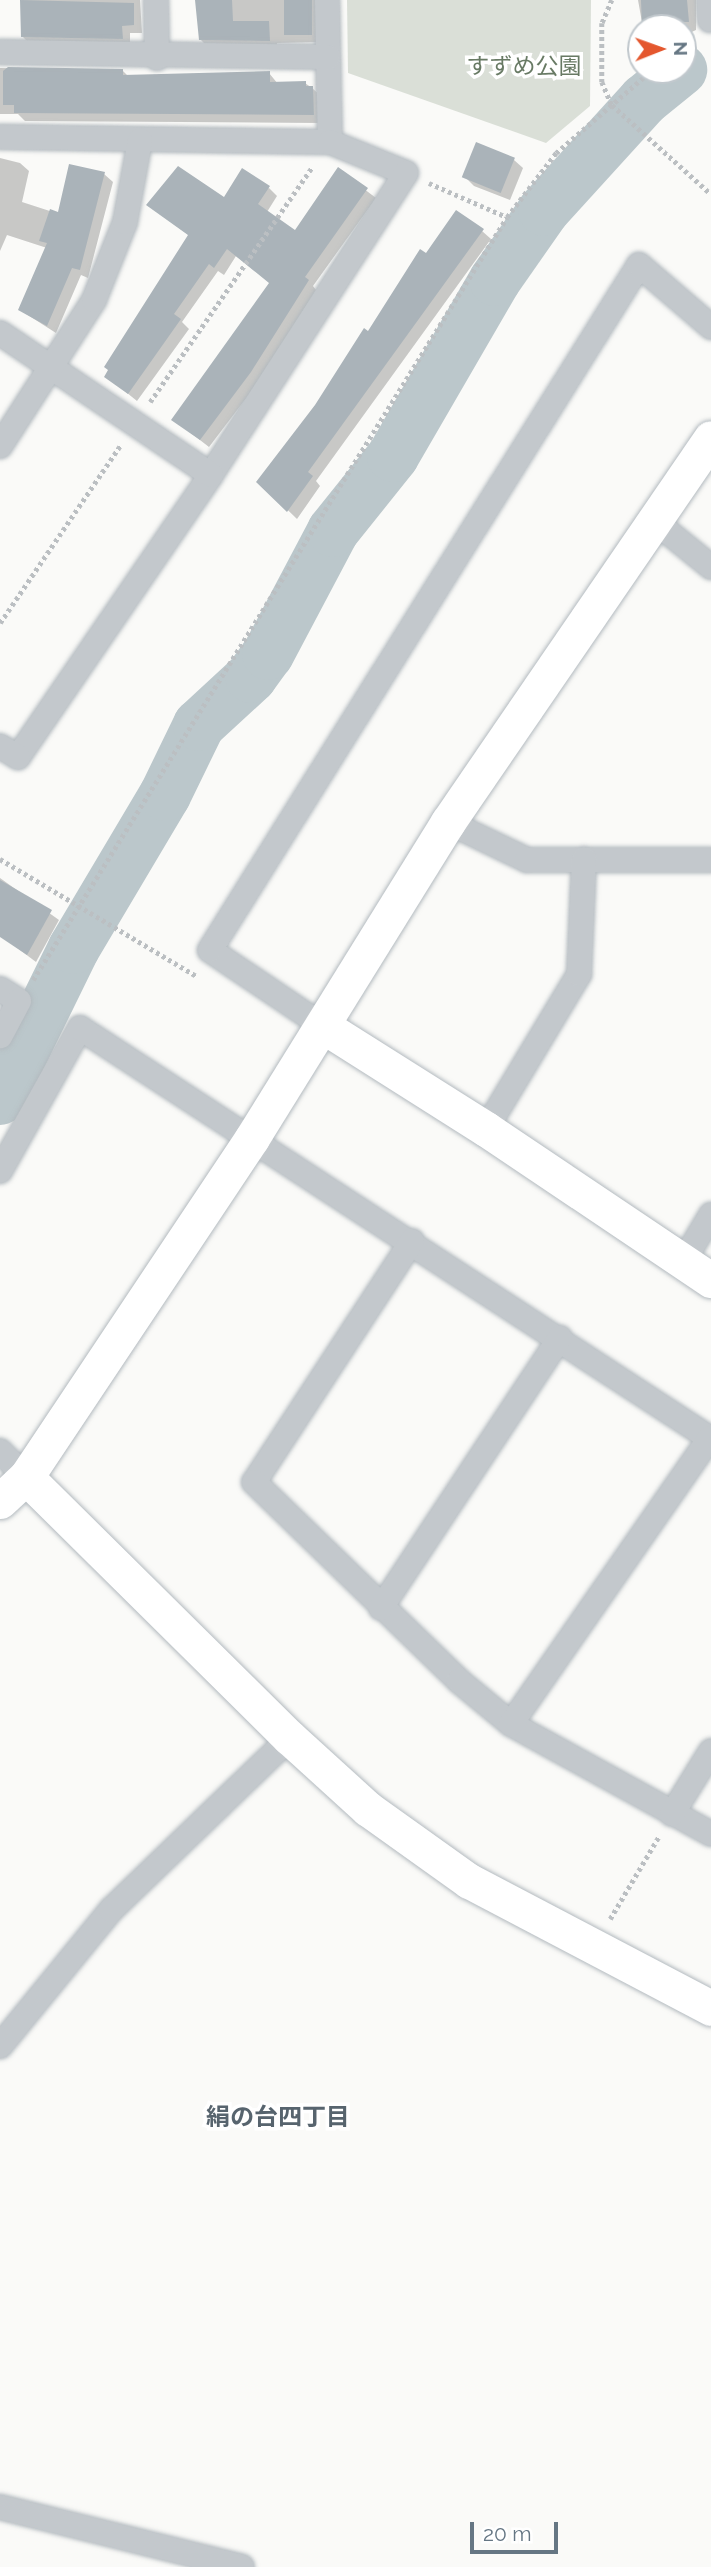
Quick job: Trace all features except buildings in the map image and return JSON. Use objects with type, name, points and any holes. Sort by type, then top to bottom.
[{"type":"street","points":[[156,0],[157,58]]},
{"type":"street","points":[[327,0],[330,142]]},
{"type":"street","points":[[709,0],[711,19]]},
{"type":"street","points":[[0,52],[157,58],[328,57]]},
{"type":"street","points":[[0,136],[330,142],[406,173],[211,475],[18,757],[0,746]]},
{"type":"street","points":[[0,446],[54,367],[94,300],[125,222],[140,140]]},
{"type":"street","points":[[711,327],[639,265],[210,950],[323,1026],[486,1129],[697,1271],[711,1214]]},
{"type":"street","points":[[0,333],[211,475]]},
{"type":"street","points":[[0,1501],[26,1477],[252,1138],[448,822],[652,519],[711,438]]},
{"type":"street","points":[[652,519],[711,567]]},
{"type":"street","points":[[448,822],[527,860],[711,860]]},
{"type":"street","points":[[486,1129],[579,974],[584,859]]},
{"type":"street","points":[[0,1037],[10,995]]},
{"type":"street","points":[[0,1171],[80,1028],[412,1241],[710,1438],[511,1724]]},
{"type":"street","points":[[412,1241],[254,1482],[381,1608],[511,1724],[711,1834]]},
{"type":"street","points":[[381,1608],[560,1338]]},
{"type":"street","points":[[0,1451],[290,1738],[368,1808],[469,1881],[592,1948],[711,2008]]},
{"type":"street","points":[[0,2046],[111,1910],[290,1738]]},
{"type":"street","points":[[672,1814],[711,1751]]},
{"type":"street","points":[[0,2507],[242,2567]]},
{"type":"path","points":[[612,0],[602,23],[602,82],[612,105],[711,194]]},
{"type":"path","points":[[10,995],[82,907],[507,217],[556,153],[636,84]]},
{"type":"path","points":[[0,623],[330,142]]},
{"type":"path","points":[[406,173],[507,217]]},
{"type":"path","points":[[0,859],[200,978]]},
{"type":"path","points":[[592,1948],[672,1814]]},
{"type":"green space","name":"すずめ公園","points":[[347,0],[591,0],[590,106],[546,143],[348,73]]},
{"type":"waterway","points":[[0,1099],[74,948],[165,795],[199,725],[251,677],[268,654],[333,531],[393,456],[495,280],[544,210],[644,100],[664,84]]},
{"type":"district","name":"絹の台四丁目","points":[[278,2117]]}]
